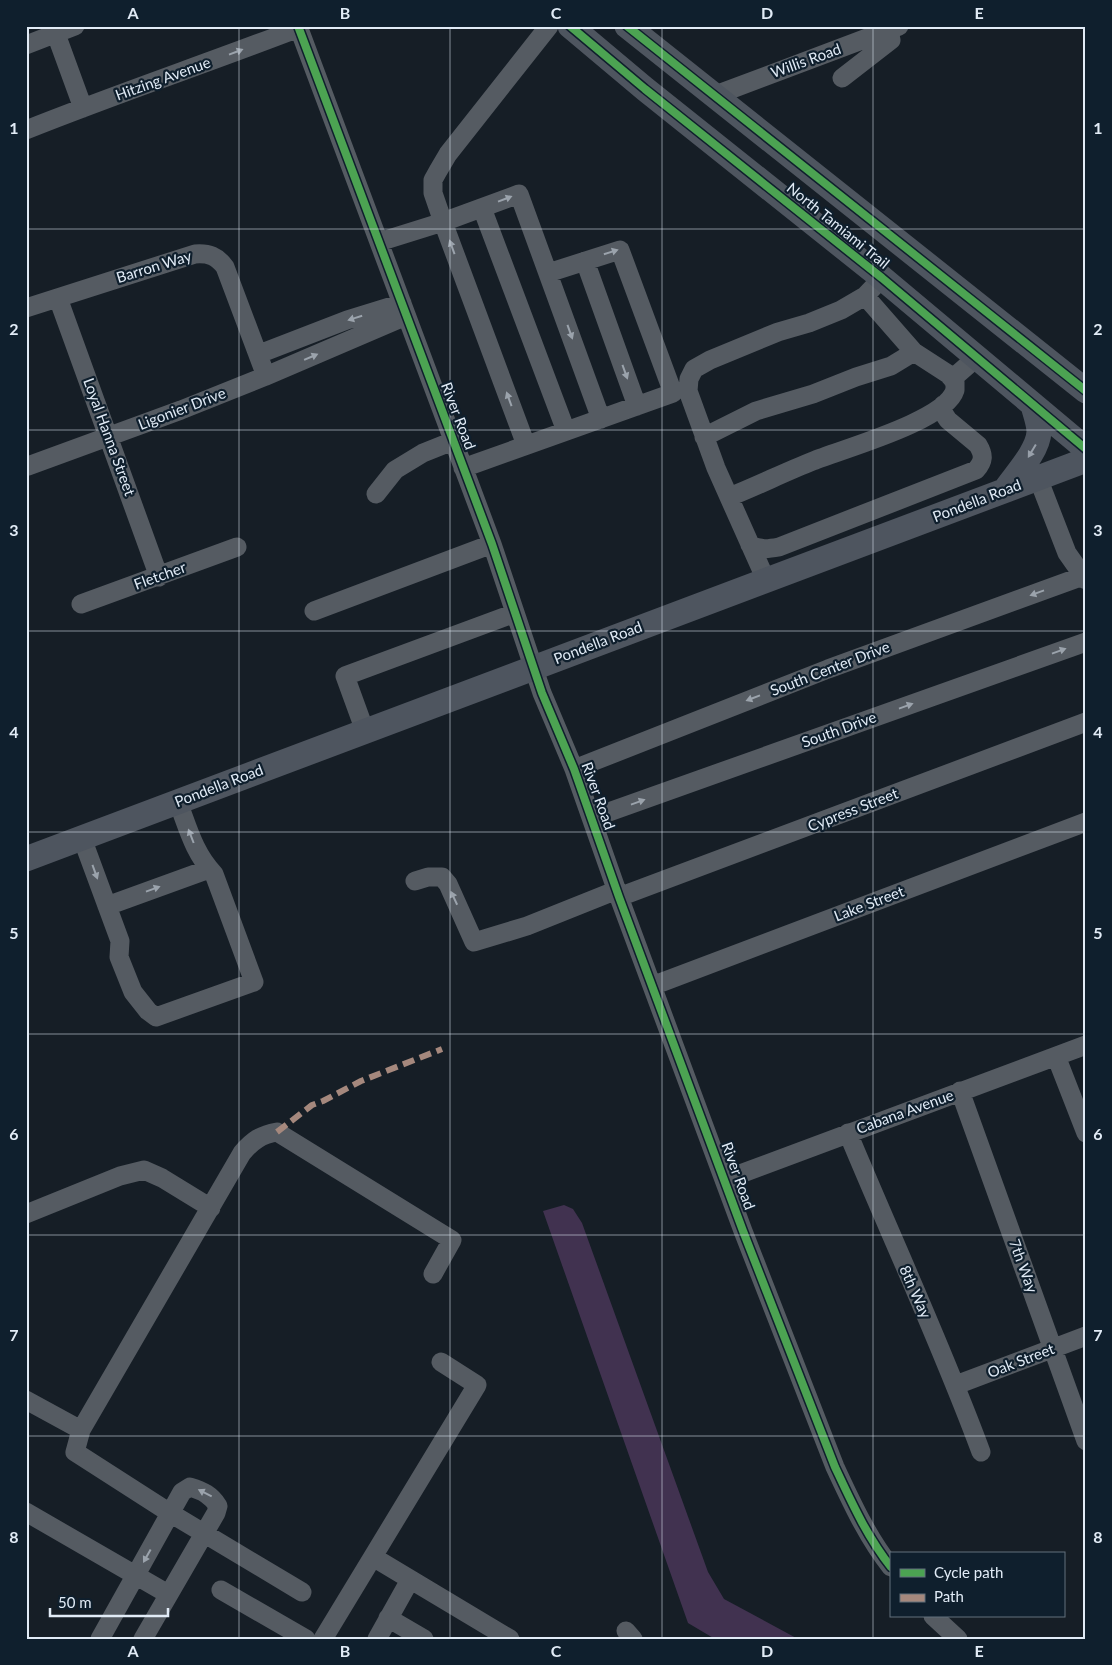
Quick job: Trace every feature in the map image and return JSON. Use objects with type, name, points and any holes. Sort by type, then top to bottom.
[{"type":"main road","name":"North Tamiami Trail","points":[[570,26],[645,89],[882,278],[1086,449]]},
{"type":"main road","name":"North Tamiami Trail","points":[[627,26],[1086,391]]},
{"type":"main road","points":[[645,89],[682,99],[713,96]]},
{"type":"main road","points":[[996,493],[1036,446],[1039,434],[1033,405]]},
{"type":"main road","name":"Pondella Road","points":[[26,859],[1086,460]]},
{"type":"street","points":[[26,45],[75,26]]},
{"type":"street","points":[[526,445],[443,222],[433,193],[433,180],[448,154],[549,26]]},
{"type":"street","name":"Hitzing Avenue","points":[[26,130],[184,72],[299,27]]},
{"type":"street","name":"River Road","points":[[299,27],[492,544],[542,693],[574,769],[618,894],[724,1180],[835,1467],[849,1498],[872,1539],[890,1565]]},
{"type":"street","points":[[842,78],[891,40],[894,28]]},
{"type":"street","name":"Willis Road","points":[[713,96],[894,28]]},
{"type":"street","points":[[56,34],[83,108]]},
{"type":"street","points":[[379,242],[443,222],[519,194],[601,419]]},
{"type":"street","points":[[482,208],[566,431]]},
{"type":"street","points":[[463,468],[673,393],[620,250],[548,273]]},
{"type":"street","name":"Barron Way","points":[[26,308],[195,254],[212,255],[219,259],[225,267],[266,376]]},
{"type":"street","points":[[585,261],[637,406]]},
{"type":"street","points":[[766,580],[704,437],[688,391],[689,379],[694,369],[710,360],[778,332],[809,323],[841,310],[865,296],[882,278]]},
{"type":"street","points":[[729,497],[814,461],[908,427],[943,405],[955,391],[955,382],[948,374],[914,352],[865,296]]},
{"type":"street","name":"Loyal Hanna Street","points":[[58,298],[159,577]]},
{"type":"street","points":[[258,354],[325,328],[404,310]]},
{"type":"street","name":"Ligonier Drive","points":[[28,466],[266,376],[333,347],[404,310]]},
{"type":"street","points":[[325,328],[333,347]]},
{"type":"street","points":[[704,437],[756,411],[813,394],[891,366],[914,352]]},
{"type":"street","points":[[952,379],[976,358]]},
{"type":"street","points":[[750,545],[759,549],[779,547],[976,470],[981,464],[983,456],[981,450],[978,445],[948,420],[944,414],[943,405]]},
{"type":"street","points":[[376,494],[395,470],[423,453],[453,441]]},
{"type":"street","points":[[976,470],[996,493]]},
{"type":"street","points":[[1038,478],[1068,553],[1084,578]]},
{"type":"street","points":[[314,610],[492,544]]},
{"type":"street","name":"Fletcher","points":[[82,604],[237,547]]},
{"type":"street","name":"South Center Drive","points":[[574,769],[828,669],[1084,578]]},
{"type":"street","points":[[365,731],[345,676],[515,613]]},
{"type":"street","name":"South Drive","points":[[592,818],[1086,642]]},
{"type":"street","name":"Cypress Street","points":[[415,881],[428,877],[442,877],[448,884],[474,942],[527,926],[618,894],[1086,722]]},
{"type":"street","points":[[82,838],[120,941],[119,957],[133,992],[148,1012],[156,1017],[254,982],[214,874],[201,860],[178,802]]},
{"type":"street","name":"Lake Street","points":[[652,986],[1086,822]]},
{"type":"street","points":[[107,906],[209,869]]},
{"type":"street","name":"Cabana Avenue","points":[[724,1180],[1086,1045]]},
{"type":"street","points":[[1056,1056],[1086,1133]]},
{"type":"street","name":"7th Way","points":[[960,1091],[1086,1441]]},
{"type":"street","points":[[302,1592],[170,1513],[75,1452],[81,1430],[242,1153],[252,1141],[263,1135],[277,1132],[452,1240],[433,1274]]},
{"type":"street","name":"8th Way","points":[[848,1133],[956,1385],[982,1452]]},
{"type":"street","points":[[26,1214],[120,1176],[144,1170],[162,1178],[211,1208]]},
{"type":"street","name":"Oak Street","points":[[956,1385],[1086,1336]]},
{"type":"street","points":[[323,1639],[476,1384],[441,1362]]},
{"type":"street","points":[[26,1400],[81,1430]]},
{"type":"street","points":[[102,1638],[182,1492],[190,1487],[204,1492],[213,1497],[218,1506],[216,1513],[142,1639]]},
{"type":"street","points":[[26,1512],[168,1594]]},
{"type":"street","points":[[373,1557],[510,1639]]},
{"type":"street","points":[[377,1639],[410,1580]]},
{"type":"street","points":[[222,1590],[306,1639]]},
{"type":"street","points":[[388,1618],[424,1639]]},
{"type":"street","points":[[935,1618],[958,1639]]},
{"type":"shaded area","points":[[564,1205],[573,1209],[582,1223],[708,1572],[724,1599],[798,1639],[715,1639],[688,1623],[543,1211]]},
{"type":"marked path","points":[[277,1132],[312,1105],[361,1081],[442,1049]]},
{"type":"cycle path","points":[[298,26],[492,544],[542,693],[574,769],[619,897],[743,1231],[835,1467],[853,1506],[890,1566]]},
{"type":"cycle path","points":[[570,26],[645,89],[882,278],[1086,449]]},
{"type":"cycle path","points":[[627,26],[1086,391]]}]
